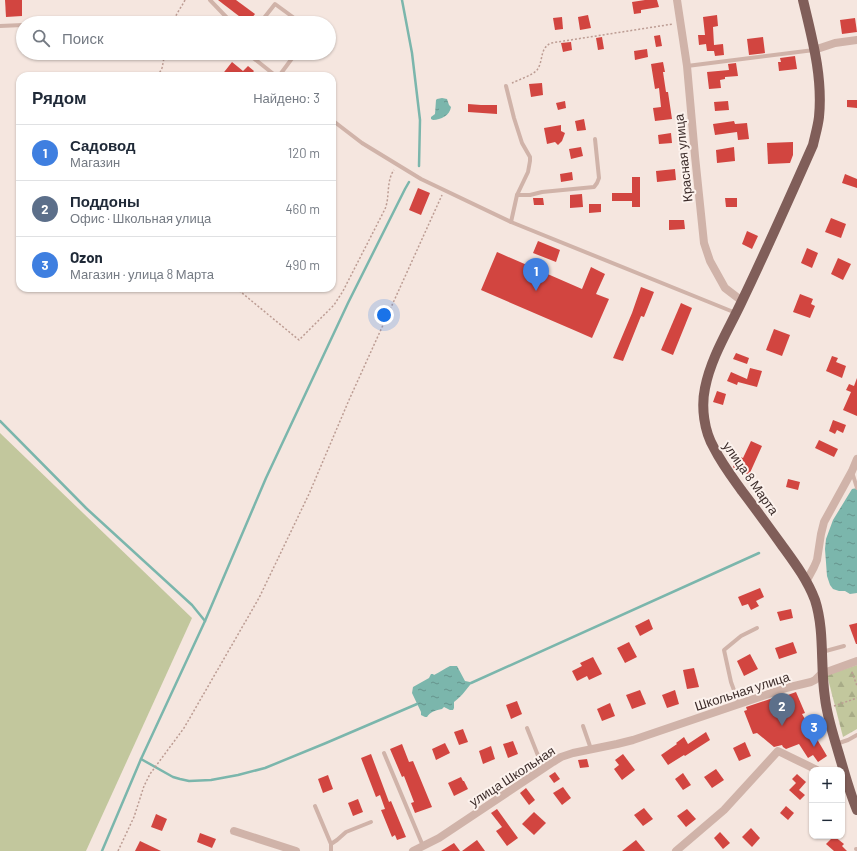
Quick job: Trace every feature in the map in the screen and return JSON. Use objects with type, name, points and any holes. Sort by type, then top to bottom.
[{"type":"main road","name":"улица 8 Марта","points":[[803,0],[819,74],[819,118],[813,145],[709,370],[704,390],[703,406],[704,419],[708,433],[713,447],[723,465],[807,580],[815,601],[819,620],[824,697],[842,767]]},
{"type":"main road","name":"улица 8 Марта","points":[[845,777],[857,810]]},
{"type":"street","name":"Красная улица","points":[[677,0],[687,66],[704,243],[710,260],[725,288],[742,301]]},
{"type":"street","points":[[814,50],[835,43],[857,40]]},
{"type":"street","points":[[807,580],[817,560],[820,534],[824,522],[857,460]]},
{"type":"street","name":"Школьная улица","points":[[632,740],[786,688],[811,682],[822,673],[853,663]]},
{"type":"street","name":"улица Школьная","points":[[413,851],[439,838],[556,759],[566,755],[632,740]]},
{"type":"street","points":[[676,851],[724,810],[778,751],[811,767]]},
{"type":"street","points":[[234,831],[296,851]]},
{"type":"lane","points":[[210,0],[225,16]]},
{"type":"lane","points":[[265,16],[274,4],[291,16]]},
{"type":"lane","points":[[0,26],[16,25]]},
{"type":"lane","points":[[687,66],[814,50]]},
{"type":"lane","points":[[256,60],[271,72]]},
{"type":"lane","points":[[282,72],[291,60]]},
{"type":"lane","points":[[506,86],[522,143],[530,156],[528,172],[517,196],[511,222]]},
{"type":"lane","points":[[336,123],[362,143],[421,179],[511,222],[736,313]]},
{"type":"lane","points":[[517,196],[594,187],[598,178],[595,139]]},
{"type":"lane","points":[[852,471],[857,488]]},
{"type":"lane","points":[[739,704],[731,682],[724,650],[741,636],[757,628]]},
{"type":"lane","points":[[822,652],[844,646]]},
{"type":"lane","points":[[582,726],[591,749]]},
{"type":"lane","points":[[527,728],[543,768]]},
{"type":"lane","points":[[836,744],[848,740],[857,734]]},
{"type":"lane","points":[[384,753],[423,846]]},
{"type":"lane","points":[[315,806],[331,844],[331,851]]},
{"type":"lane","points":[[331,844],[346,832],[372,822]]},
{"type":"path","points":[[175,16],[181,9],[185,0]]},
{"type":"path","points":[[506,86],[535,72],[541,61],[543,50],[551,43],[681,22]]},
{"type":"path","points":[[160,72],[164,60]]},
{"type":"path","points":[[241,292],[299,340],[332,308],[343,291],[385,209],[388,198],[390,176],[394,170],[400,166]]},
{"type":"path","points":[[118,851],[134,817],[144,786],[150,774],[184,728],[259,598],[310,494],[348,400],[444,190]]},
{"type":"path","points":[[853,663],[857,686]]},
{"type":"path","points":[[827,709],[857,698]]},
{"type":"green space","points":[[0,433],[192,618],[86,851],[0,851]]},
{"type":"green space","points":[[857,665],[857,729],[843,737],[827,675]]},
{"type":"water","points":[[442,98],[447,99],[451,107],[450,110],[445,116],[433,120],[431,117],[435,114],[436,100]]},
{"type":"water","points":[[857,488],[857,593],[850,594],[845,591],[833,589],[830,585],[827,576],[825,549],[826,539],[833,520],[852,489]]},
{"type":"water","points":[[450,666],[457,666],[465,681],[470,682],[471,684],[454,702],[453,710],[444,707],[431,713],[427,717],[421,715],[412,693],[413,687],[429,678],[431,674],[434,675]]},
{"type":"building","points":[[5,0],[22,0],[22,16],[6,17]]},
{"type":"building","points":[[218,0],[236,0],[255,14],[253,16],[239,16]]},
{"type":"building","points":[[657,0],[659,7],[641,10],[641,13],[634,14],[632,2]]},
{"type":"building","points":[[588,15],[591,28],[580,30],[578,17]]},
{"type":"building","points":[[717,15],[718,26],[713,27],[714,45],[723,44],[724,55],[715,56],[714,51],[707,51],[706,44],[699,45],[698,35],[705,35],[703,17]]},
{"type":"building","points":[[562,17],[563,29],[555,30],[553,18]]},
{"type":"building","points":[[855,18],[857,32],[842,34],[840,20]]},
{"type":"building","points":[[660,35],[662,46],[656,47],[654,36]]},
{"type":"building","points":[[602,37],[604,49],[598,50],[596,38]]},
{"type":"building","points":[[763,37],[765,53],[749,55],[747,39]]},
{"type":"building","points":[[571,42],[572,50],[563,52],[561,43]]},
{"type":"building","points":[[647,49],[648,57],[635,60],[634,51]]},
{"type":"building","points":[[795,56],[797,69],[779,71],[778,62],[781,62],[780,58]]},
{"type":"building","points":[[232,62],[243,71],[248,66],[254,71],[253,72],[224,72]]},
{"type":"building","points":[[663,62],[666,92],[668,92],[672,119],[655,121],[653,108],[661,107],[659,88],[655,89],[651,64]]},
{"type":"building","points":[[736,63],[738,76],[725,77],[725,79],[720,80],[721,88],[709,89],[707,72],[729,70],[728,64]]},
{"type":"building","points":[[542,83],[543,95],[531,97],[529,84]]},
{"type":"building","points":[[847,100],[857,100],[857,108],[847,107]]},
{"type":"building","points":[[565,101],[566,108],[558,110],[556,103]]},
{"type":"building","points":[[728,101],[729,110],[715,111],[714,102]]},
{"type":"building","points":[[468,104],[497,105],[497,114],[468,112]]},
{"type":"building","points":[[584,119],[586,130],[577,131],[575,121]]},
{"type":"building","points":[[734,121],[735,124],[747,123],[749,139],[738,140],[737,132],[715,135],[713,124]]},
{"type":"building","points":[[561,125],[561,131],[565,133],[562,141],[558,145],[555,142],[547,144],[544,128]]},
{"type":"building","points":[[671,133],[672,143],[659,144],[658,135]]},
{"type":"building","points":[[793,142],[793,155],[790,163],[768,164],[767,143]]},
{"type":"building","points":[[581,147],[583,156],[571,159],[569,149]]},
{"type":"building","points":[[734,147],[735,161],[717,163],[716,150]]},
{"type":"building","points":[[675,169],[676,180],[657,182],[656,171]]},
{"type":"building","points":[[572,172],[573,180],[561,182],[560,174]]},
{"type":"building","points":[[845,174],[857,179],[857,188],[842,183]]},
{"type":"building","points":[[632,177],[640,177],[640,207],[632,207],[632,201],[612,201],[612,193],[632,193]]},
{"type":"building","points":[[418,188],[430,193],[421,215],[409,210]]},
{"type":"building","points":[[582,194],[583,207],[570,208],[570,195]]},
{"type":"building","points":[[533,198],[543,198],[544,205],[534,205]]},
{"type":"building","points":[[725,198],[737,198],[737,207],[726,207]]},
{"type":"building","points":[[589,204],[601,204],[601,212],[589,213]]},
{"type":"building","points":[[831,218],[846,224],[841,238],[825,232]]},
{"type":"building","points":[[669,220],[684,220],[685,229],[669,230]]},
{"type":"building","points":[[747,231],[758,236],[752,249],[742,244]]},
{"type":"building","points":[[538,241],[560,250],[556,262],[533,253]]},
{"type":"building","points":[[807,248],[818,253],[812,268],[801,263]]},
{"type":"building","points":[[497,252],[582,289],[591,267],[605,274],[596,294],[609,299],[592,338],[481,290]]},
{"type":"building","points":[[838,258],[851,264],[843,280],[831,274]]},
{"type":"building","points":[[641,287],[654,292],[644,317],[641,316],[623,361],[613,358],[632,313]]},
{"type":"building","points":[[800,294],[813,299],[811,304],[815,306],[810,318],[793,312]]},
{"type":"building","points":[[681,303],[692,308],[673,355],[661,350]]},
{"type":"building","points":[[774,329],[790,335],[782,356],[766,350]]},
{"type":"building","points":[[736,353],[749,358],[747,364],[733,359]]},
{"type":"building","points":[[832,356],[838,358],[836,362],[846,366],[842,378],[826,371]]},
{"type":"building","points":[[750,368],[762,371],[757,387],[738,382],[737,385],[727,381],[731,372],[747,379]]},
{"type":"building","points":[[857,378],[857,416],[843,410],[851,392],[846,390],[849,384],[854,386]]},
{"type":"building","points":[[717,391],[726,394],[723,405],[713,402]]},
{"type":"building","points":[[833,420],[846,425],[843,433],[837,430],[835,434],[829,431]]},
{"type":"building","points":[[819,440],[838,449],[834,457],[815,448]]},
{"type":"building","points":[[751,441],[762,446],[749,475],[733,467],[738,456],[743,458]]},
{"type":"building","points":[[788,479],[800,482],[798,490],[786,487]]},
{"type":"building","points":[[760,588],[764,597],[756,601],[759,606],[751,610],[748,604],[742,606],[738,597]]},
{"type":"building","points":[[791,609],[793,618],[780,621],[777,612]]},
{"type":"building","points":[[649,619],[653,629],[640,636],[635,626]]},
{"type":"building","points":[[857,623],[857,644],[856,644],[849,625]]},
{"type":"building","points":[[629,642],[637,657],[625,663],[617,648]]},
{"type":"building","points":[[793,642],[797,653],[779,659],[775,648]]},
{"type":"building","points":[[750,654],[758,669],[744,676],[737,661]]},
{"type":"building","points":[[593,657],[602,674],[589,680],[587,676],[577,681],[572,671],[582,666],[580,663]]},
{"type":"building","points":[[694,668],[699,687],[687,689],[683,670]]},
{"type":"building","points":[[640,690],[646,704],[632,709],[626,695]]},
{"type":"building","points":[[675,690],[679,704],[667,708],[662,695]]},
{"type":"building","points":[[796,692],[805,713],[802,714],[827,756],[818,762],[813,755],[808,758],[799,744],[786,749],[782,745],[774,747],[757,733],[753,734],[744,711],[747,710],[746,707],[785,694],[785,696]]},
{"type":"building","points":[[517,701],[522,714],[511,719],[506,705]]},
{"type":"building","points":[[610,703],[615,716],[602,721],[597,709]]},
{"type":"building","points":[[463,729],[468,742],[459,745],[454,732]]},
{"type":"building","points":[[706,732],[710,740],[668,765],[661,755],[684,737],[688,744]]},
{"type":"building","points":[[513,741],[518,754],[508,758],[503,744]]},
{"type":"building","points":[[745,742],[751,756],[739,761],[733,748]]},
{"type":"building","points":[[445,743],[450,753],[436,760],[432,749]]},
{"type":"building","points":[[402,744],[409,762],[413,761],[432,807],[415,813],[411,803],[414,802],[404,776],[402,777],[390,749]]},
{"type":"building","points":[[491,746],[495,759],[483,764],[479,751]]},
{"type":"building","points":[[371,754],[389,802],[391,801],[406,837],[397,840],[395,835],[392,837],[381,810],[385,809],[380,795],[376,797],[361,758]]},
{"type":"building","points":[[623,754],[635,770],[622,780],[614,769],[619,765],[615,760]]},
{"type":"building","points":[[587,759],[589,767],[580,768],[578,760]]},
{"type":"building","points":[[716,769],[724,780],[712,788],[704,777]]},
{"type":"building","points":[[555,772],[560,779],[554,783],[549,776]]},
{"type":"building","points":[[683,773],[691,785],[683,790],[675,779]]},
{"type":"building","points":[[797,774],[806,782],[799,790],[805,795],[800,800],[789,790],[796,783],[792,779]]},
{"type":"building","points":[[328,775],[333,789],[323,793],[318,779]]},
{"type":"building","points":[[461,777],[468,789],[454,796],[448,783]]},
{"type":"building","points":[[563,787],[571,798],[562,805],[553,793]]},
{"type":"building","points":[[526,788],[535,800],[529,805],[520,793]]},
{"type":"building","points":[[358,799],[363,812],[353,816],[348,803]]},
{"type":"building","points":[[786,806],[794,813],[788,820],[780,813]]},
{"type":"building","points":[[644,808],[653,819],[643,826],[634,815]]},
{"type":"building","points":[[497,809],[518,838],[507,846],[496,831],[502,827],[491,813]]},
{"type":"building","points":[[687,809],[696,819],[686,827],[677,816]]},
{"type":"building","points":[[534,812],[546,823],[534,835],[522,824]]},
{"type":"building","points":[[156,814],[167,819],[162,831],[151,827]]},
{"type":"building","points":[[751,828],[760,838],[752,847],[742,837]]},
{"type":"building","points":[[720,832],[730,843],[723,849],[714,838]]},
{"type":"building","points":[[200,833],[216,839],[212,848],[197,842]]},
{"type":"building","points":[[831,839],[838,839],[844,844],[842,846],[847,851],[834,851],[826,844]]},
{"type":"building","points":[[477,840],[485,851],[462,851]]},
{"type":"building","points":[[636,840],[645,851],[622,851]]},
{"type":"building","points":[[140,841],[161,851],[135,851]]},
{"type":"building","points":[[454,843],[460,851],[441,851]]},
{"type":"waterway","points":[[402,0],[412,53],[420,120],[419,166]]},
{"type":"waterway","points":[[102,851],[141,759],[205,621],[266,478],[348,303],[409,182]]},
{"type":"waterway","points":[[0,421],[86,508],[192,605],[205,621]]},
{"type":"waterway","points":[[471,683],[759,553]]},
{"type":"waterway","points":[[141,759],[173,777],[189,781],[211,780],[238,775],[265,768],[417,704]]},
{"type":"place","name":"Садовод","points":[[536,291]]},
{"type":"place","name":"Поддоны","points":[[782,726]]},
{"type":"place","name":"Ozon","points":[[814,747]]}]
